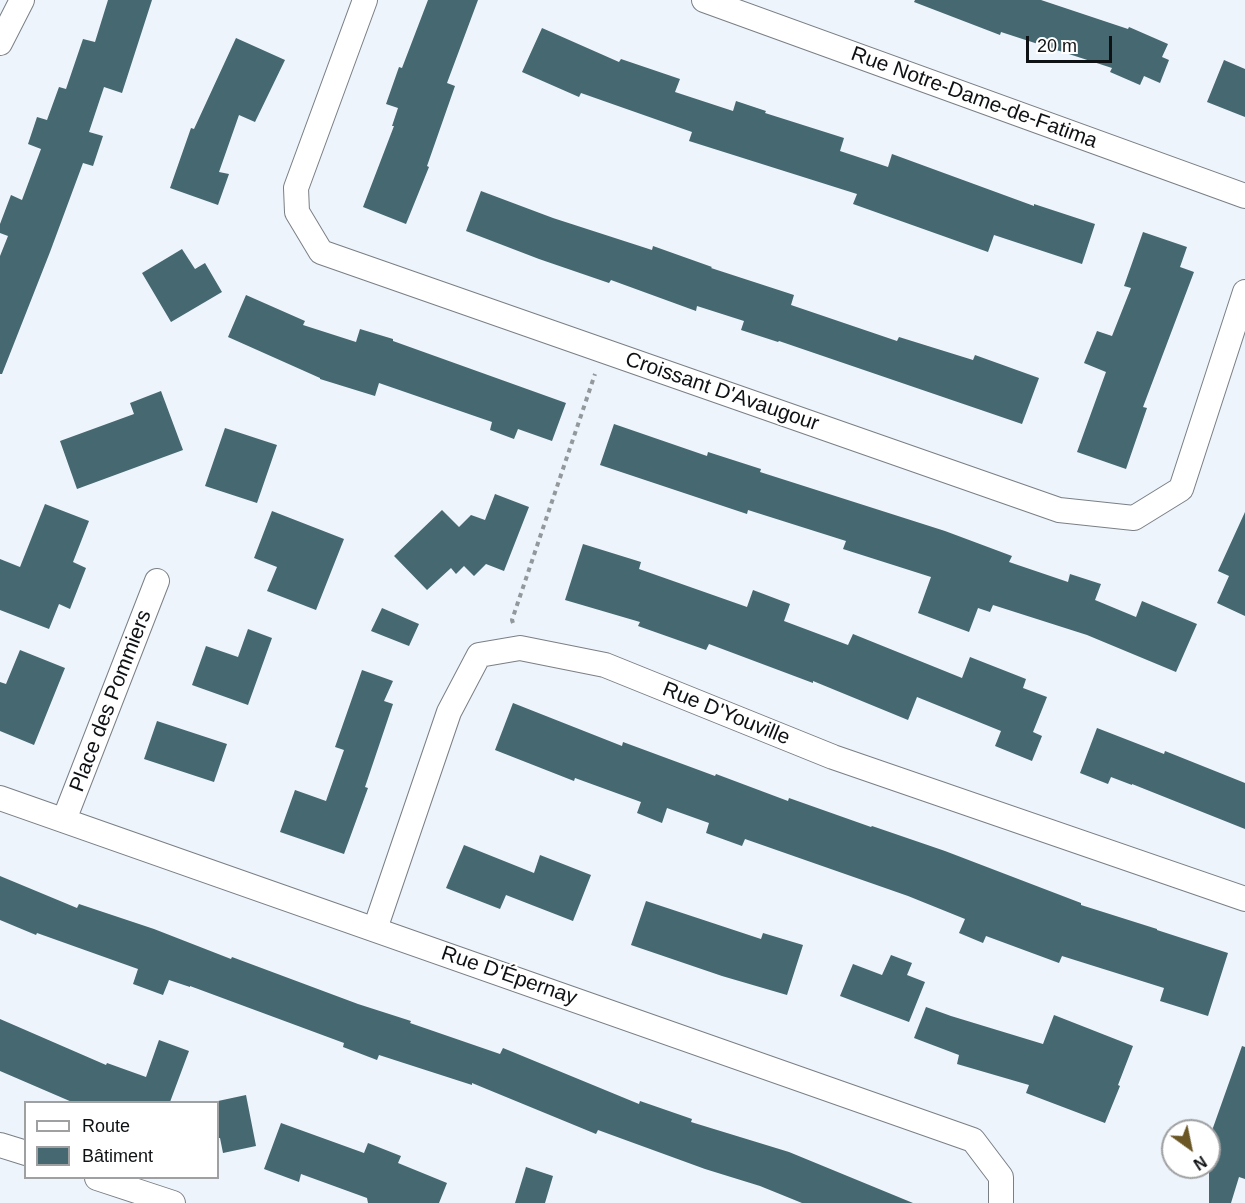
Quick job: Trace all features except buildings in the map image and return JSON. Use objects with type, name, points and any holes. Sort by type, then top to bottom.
[{"type":"street","points":[[0,43],[21,0]]},
{"type":"street","name":"Croissant D'Avaugour","points":[[365,0],[296,188],[297,212],[321,252],[1059,510],[1134,518],[1181,489],[1245,292]]},
{"type":"street","name":"Rue Notre-Dame-de-Fatima","points":[[704,0],[1245,196]]},
{"type":"street","name":"Place des Pommiers","points":[[64,820],[157,581]]},
{"type":"street","name":"Rue D'Youville","points":[[375,929],[454,702],[479,655],[520,648],[605,665],[833,757],[1245,899]]},
{"type":"street","name":"Rue D'Épernay","points":[[0,798],[973,1140],[1001,1177],[1001,1203]]},
{"type":"street","points":[[0,1145],[24,1152]]},
{"type":"street","points":[[101,1179],[173,1203]]},
{"type":"path","points":[[520,648],[512,620],[603,351]]}]
